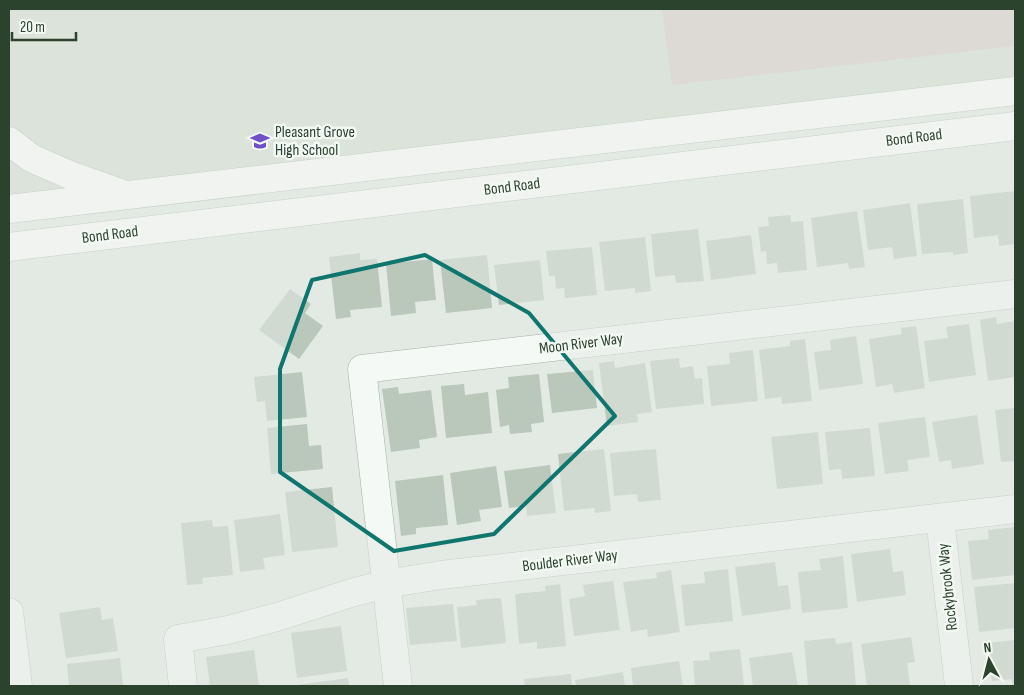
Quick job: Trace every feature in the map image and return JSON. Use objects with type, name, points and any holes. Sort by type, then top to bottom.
[{"type":"main road","points":[[9,210],[1015,91]]},
{"type":"main road","name":"Bond Road","points":[[9,247],[1015,126]]},
{"type":"main road","points":[[12,146],[31,158],[72,176],[130,196]]},
{"type":"street","name":"Moon River Way","points":[[386,584],[362,369],[1015,294]]},
{"type":"street","name":"Boulder River Way","points":[[183,686],[178,639],[228,630],[386,584],[441,575],[1015,509]]},
{"type":"street","name":"Rockybrook Way","points":[[940,518],[960,686]]},
{"type":"street","points":[[386,584],[398,686]]},
{"type":"street","points":[[9,612],[18,686]]},
{"type":"highlighted area","points":[[425,255],[529,313],[615,416],[494,534],[394,551],[280,472],[280,369],[312,280]]},
{"type":"shaded area","name":"Pleasant Grove High School","points":[[9,9],[1015,9],[1015,76],[9,205]]},
{"type":"shaded area","points":[[662,9],[1015,9],[1015,46],[672,85]]},
{"type":"building","points":[[1015,191],[1015,244],[999,246],[998,235],[974,238],[970,196]]},
{"type":"building","points":[[963,199],[968,253],[953,255],[953,252],[922,254],[917,204]]},
{"type":"building","points":[[910,203],[917,256],[894,259],[892,247],[868,250],[863,210]]},
{"type":"building","points":[[857,211],[865,267],[849,269],[848,263],[817,267],[811,218]]},
{"type":"building","points":[[790,215],[791,222],[803,221],[807,270],[778,273],[777,263],[767,264],[766,251],[761,252],[758,227],[769,226],[768,217]]},
{"type":"building","points":[[698,229],[704,281],[676,283],[675,275],[655,277],[651,234]]},
{"type":"building","points":[[751,235],[756,274],[711,280],[706,241]]},
{"type":"building","points":[[645,237],[651,291],[635,293],[635,288],[605,291],[599,242]]},
{"type":"building","points":[[592,247],[597,295],[565,298],[564,288],[556,289],[555,276],[549,276],[546,251]]},
{"type":"building","points":[[360,253],[360,260],[377,259],[382,307],[350,310],[351,317],[336,319],[329,257]]},
{"type":"building","points":[[487,255],[492,308],[446,313],[440,260]]},
{"type":"building","points":[[432,259],[436,300],[415,302],[416,313],[391,316],[386,264]]},
{"type":"building","points":[[540,260],[544,300],[499,305],[494,265]]},
{"type":"building","points":[[290,289],[311,304],[305,313],[323,326],[299,359],[259,330]]},
{"type":"building","points":[[996,317],[997,324],[1015,321],[1015,377],[988,381],[980,320]]},
{"type":"building","points":[[969,324],[976,375],[929,382],[924,341],[948,338],[946,327]]},
{"type":"building","points":[[916,326],[925,388],[894,393],[892,384],[876,387],[869,339],[902,334],[901,328]]},
{"type":"building","points":[[856,336],[863,384],[819,390],[814,352],[831,350],[830,340]]},
{"type":"building","points":[[805,339],[812,401],[782,404],[781,397],[765,399],[759,350],[790,346],[790,341]]},
{"type":"building","points":[[753,350],[758,401],[711,406],[707,366],[730,364],[729,353]]},
{"type":"building","points":[[679,358],[680,368],[693,366],[695,379],[702,378],[704,404],[656,409],[650,361]]},
{"type":"building","points":[[614,361],[615,368],[645,363],[652,412],[637,414],[638,422],[607,426],[599,363]]},
{"type":"building","points":[[593,370],[597,408],[552,413],[547,374]]},
{"type":"building","points":[[302,372],[307,417],[267,421],[265,401],[257,402],[254,377]]},
{"type":"building","points":[[539,374],[544,422],[531,424],[532,432],[510,434],[509,425],[500,427],[496,390],[509,388],[508,377]]},
{"type":"building","points":[[464,384],[465,395],[488,392],[492,433],[446,438],[441,386]]},
{"type":"building","points":[[398,387],[399,394],[431,390],[437,437],[419,440],[420,448],[391,452],[382,389]]},
{"type":"building","points":[[1015,408],[1015,461],[1001,462],[995,410]]},
{"type":"building","points":[[977,415],[984,464],[952,469],[951,460],[939,462],[932,422]]},
{"type":"building","points":[[925,417],[930,457],[907,460],[909,471],[885,474],[878,423]]},
{"type":"building","points":[[307,424],[309,446],[321,445],[323,469],[271,474],[267,428]]},
{"type":"building","points":[[870,428],[875,476],[842,479],[841,469],[829,470],[825,432]]},
{"type":"building","points":[[818,432],[823,484],[777,489],[771,437]]},
{"type":"building","points":[[604,449],[611,511],[595,513],[594,508],[564,511],[558,454]]},
{"type":"building","points":[[656,449],[661,500],[638,502],[637,494],[614,496],[610,453]]},
{"type":"building","points":[[550,465],[556,513],[527,516],[526,506],[509,508],[504,471]]},
{"type":"building","points":[[496,466],[502,507],[479,510],[481,521],[457,525],[450,473]]},
{"type":"building","points":[[443,475],[448,525],[416,528],[416,534],[401,536],[395,481]]},
{"type":"building","points":[[332,487],[338,547],[292,552],[285,492]]},
{"type":"building","points":[[280,514],[285,555],[263,558],[265,569],[240,572],[234,520]]},
{"type":"building","points":[[212,520],[213,527],[228,526],[233,575],[202,578],[203,584],[187,585],[181,523]]},
{"type":"building","points":[[1015,527],[1015,575],[972,580],[968,541],[989,539],[988,530]]},
{"type":"building","points":[[890,549],[893,572],[903,571],[906,595],[857,602],[851,554]]},
{"type":"building","points":[[843,556],[848,608],[802,613],[798,572],[821,570],[819,559]]},
{"type":"building","points":[[775,562],[778,586],[788,585],[791,609],[742,616],[735,567]]},
{"type":"building","points":[[728,569],[733,621],[685,626],[681,585],[705,583],[704,572]]},
{"type":"building","points":[[671,570],[680,632],[648,637],[647,629],[631,632],[623,582],[657,578],[656,573]]},
{"type":"building","points":[[613,581],[620,630],[574,636],[569,599],[585,596],[583,585]]},
{"type":"building","points":[[1015,583],[1015,628],[979,632],[974,587]]},
{"type":"building","points":[[560,584],[566,646],[537,649],[537,642],[519,644],[515,594],[546,591],[545,586]]},
{"type":"building","points":[[501,598],[506,643],[461,648],[457,607],[477,605],[476,600]]},
{"type":"building","points":[[453,604],[457,641],[410,645],[406,608]]},
{"type":"building","points":[[100,607],[102,620],[113,618],[118,651],[66,658],[59,613]]},
{"type":"building","points":[[341,626],[347,671],[297,678],[291,633]]},
{"type":"building","points":[[911,637],[915,662],[907,663],[910,685],[867,686],[861,644]]},
{"type":"building","points":[[835,638],[836,644],[852,642],[856,686],[808,686],[804,641]]},
{"type":"building","points":[[1015,640],[1015,686],[1012,686],[1012,679],[992,681],[988,643]]},
{"type":"building","points":[[740,649],[744,686],[695,686],[693,661],[710,660],[709,652]]},
{"type":"building","points":[[254,650],[259,686],[210,686],[206,657]]},
{"type":"building","points":[[792,652],[798,686],[753,686],[749,658]]},
{"type":"building","points":[[120,658],[123,685],[69,686],[67,664]]},
{"type":"building","points":[[679,661],[683,686],[633,686],[631,668]]},
{"type":"building","points":[[623,672],[625,686],[576,686],[575,680]]},
{"type":"building","points":[[571,674],[572,686],[525,686],[524,679]]},
{"type":"building","points":[[348,678],[349,686],[297,686],[297,685]]},
{"type":"place","name":"Pleasant Grove High School","points":[[260,141]]}]
